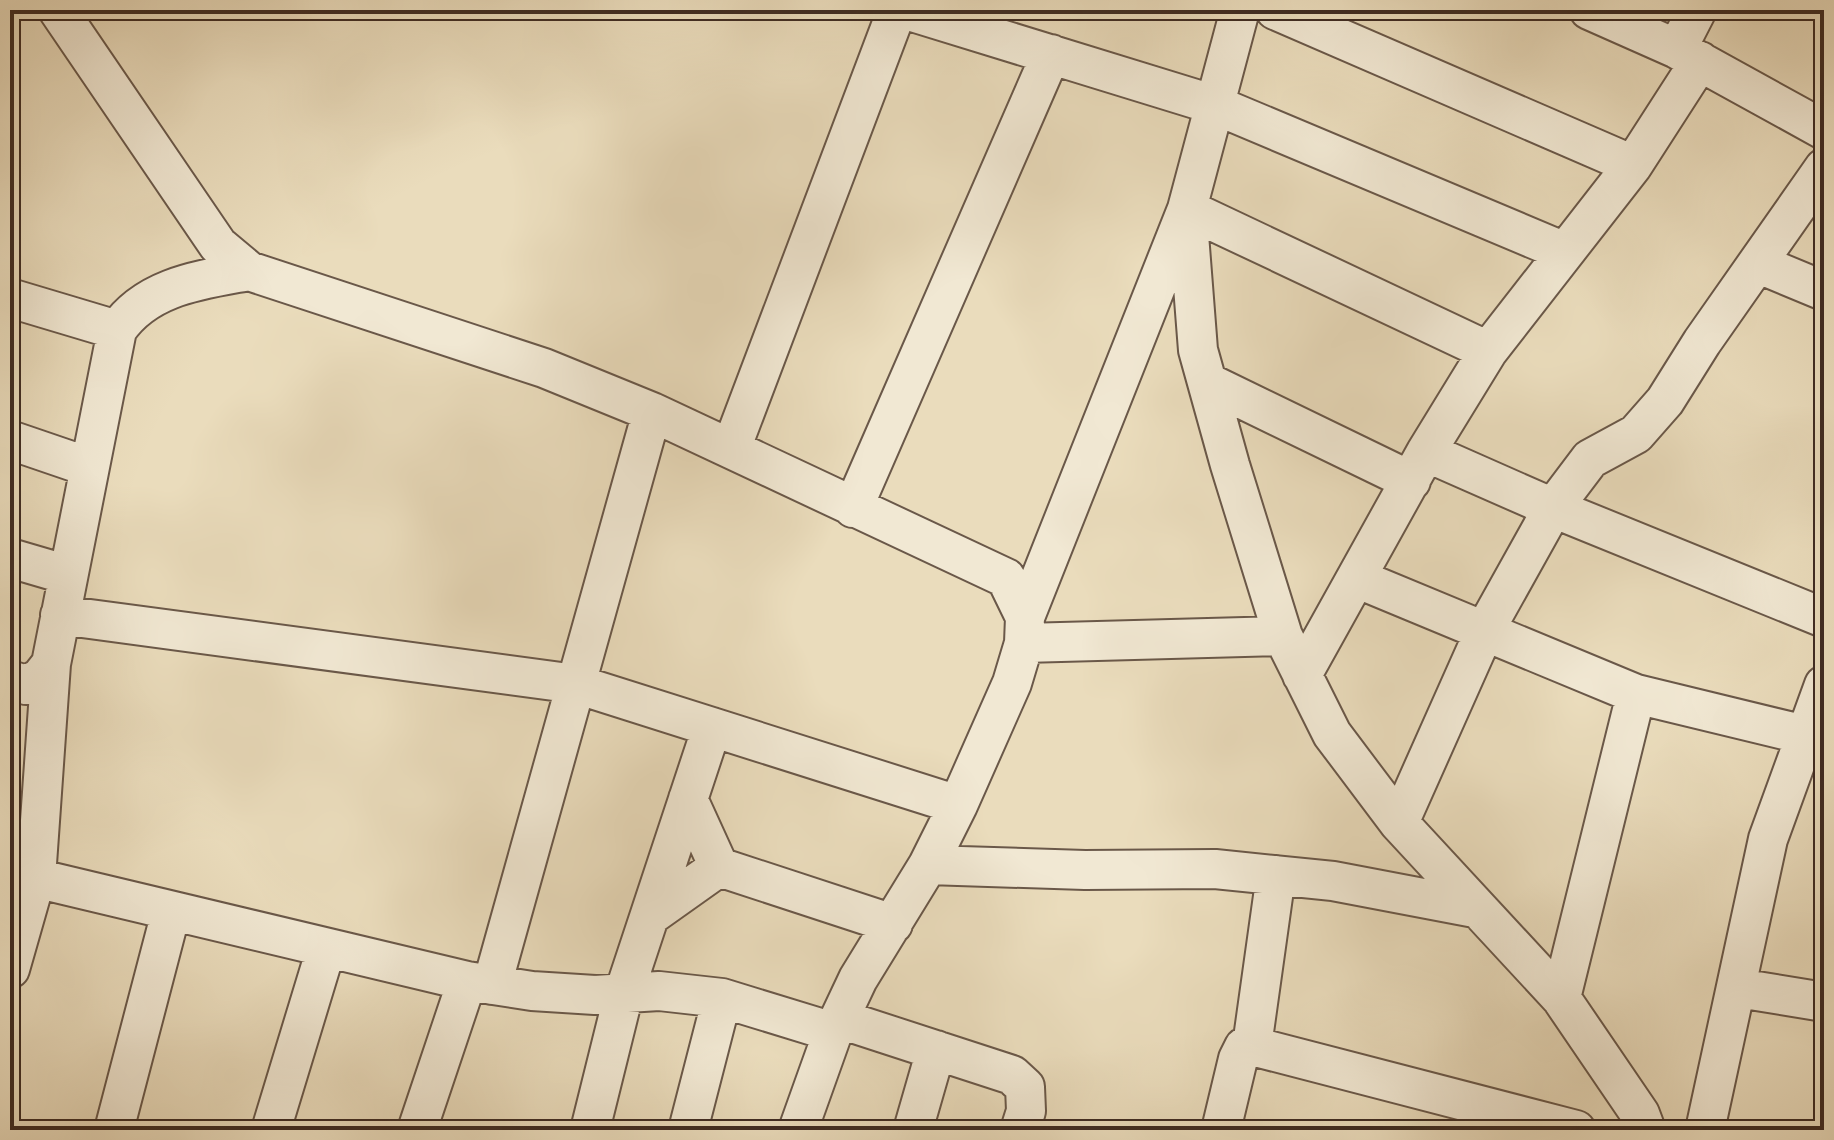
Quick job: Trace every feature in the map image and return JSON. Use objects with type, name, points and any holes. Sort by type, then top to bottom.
[{"type":"street","points":[[58,10],[218,245],[249,271],[544,368],[652,412],[1006,578],[1024,630]]},
{"type":"street","points":[[731,449],[897,10]]},
{"type":"street","points":[[906,10],[1215,105],[1565,252]]},
{"type":"street","points":[[798,1130],[836,1025],[858,979],[928,865],[1012,683],[1024,630],[1187,209],[1240,10]]},
{"type":"street","points":[[1275,10],[1633,165]]},
{"type":"street","points":[[1589,10],[1689,55],[1824,130]]},
{"type":"street","points":[[1302,675],[1418,466],[1488,351],[1633,165],[1689,55],[1697,10]]},
{"type":"street","points":[[853,508],[1051,54]]},
{"type":"street","points":[[1399,823],[1485,630],[1553,508],[1590,459],[1636,434],[1665,401],[1702,342],[1824,168]]},
{"type":"street","points":[[1187,209],[1488,351]]},
{"type":"street","points":[[1187,209],[1198,350],[1283,636],[1302,675],[1332,734],[1399,823],[1561,998],[1633,1102],[1646,1130]]},
{"type":"street","points":[[1759,264],[1824,291]]},
{"type":"street","points":[[10,969],[51,664],[117,330],[128,314],[147,299],[186,283],[249,271]]},
{"type":"street","points":[[10,298],[117,330]]},
{"type":"street","points":[[1207,382],[1418,466],[1553,508],[1824,618]]},
{"type":"street","points":[[417,1130],[479,983],[576,684],[652,412]]},
{"type":"street","points":[[10,440],[89,467]]},
{"type":"street","points":[[10,558],[68,575]]},
{"type":"street","points":[[1356,578],[1636,694],[1814,733]]},
{"type":"street","points":[[60,615],[576,684],[958,805]]},
{"type":"street","points":[[1024,630],[1283,636]]},
{"type":"street","points":[[10,680],[26,685],[40,678],[51,664]]},
{"type":"street","points":[[1705,1130],[1768,839],[1814,733],[1824,685]]},
{"type":"street","points":[[1561,998],[1636,694]]},
{"type":"street","points":[[590,1130],[624,993],[712,727]]},
{"type":"street","points":[[688,799],[719,867],[893,924]]},
{"type":"street","points":[[928,865],[1085,870],[1215,869],[1333,881],[1475,908]]},
{"type":"street","points":[[650,916],[719,867]]},
{"type":"street","points":[[23,875],[479,983],[532,991],[595,995],[659,991],[722,998],[936,1050],[1012,1075],[1025,1087],[1026,1111],[1020,1130]]},
{"type":"street","points":[[1252,1046],[1276,875]]},
{"type":"street","points":[[114,1130],[171,912]]},
{"type":"street","points":[[271,1130],[326,949]]},
{"type":"street","points":[[1738,988],[1824,1002]]},
{"type":"street","points":[[688,1130],[722,998]]},
{"type":"street","points":[[1221,1130],[1238,1059],[1244,1047],[1252,1046],[1576,1130]]},
{"type":"street","points":[[913,1130],[936,1050]]}]
